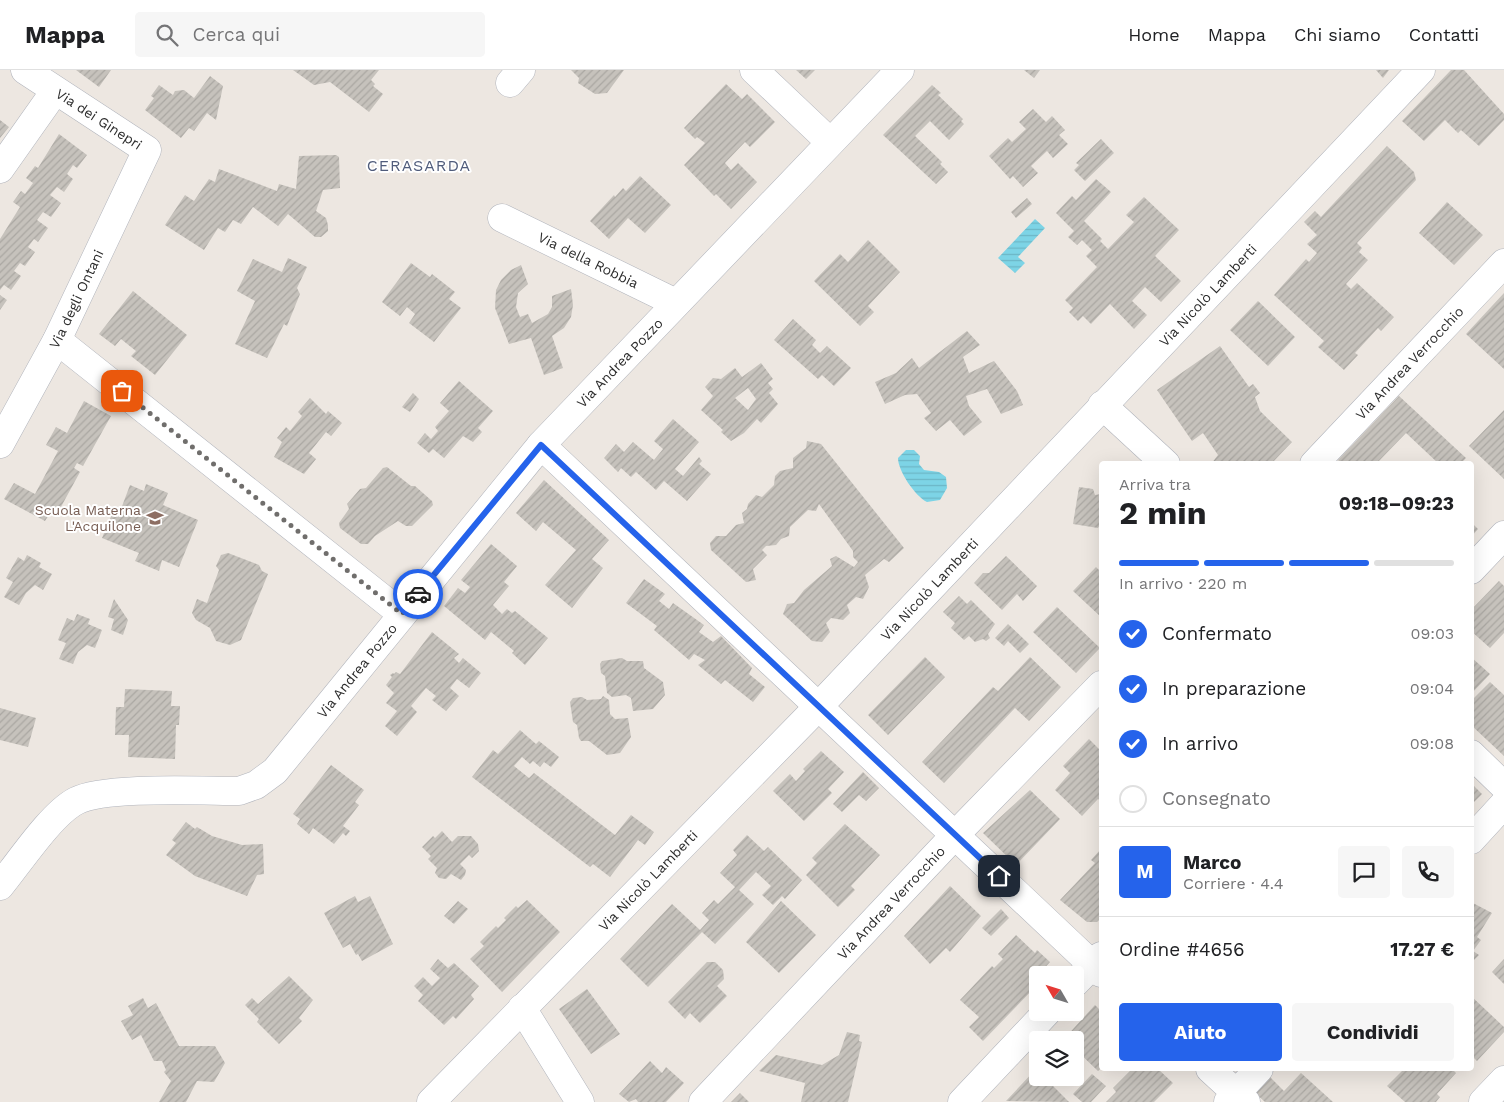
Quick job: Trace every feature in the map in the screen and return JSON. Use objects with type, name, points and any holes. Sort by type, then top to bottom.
[{"type":"street","name":"Via dei Ginepri","points":[[26,70],[147,150]]},
{"type":"street","points":[[754,70],[829,141]]},
{"type":"street","name":"Via Andrea Pozzo","points":[[0,886],[55,819],[76,801],[103,793],[239,791],[256,786],[275,771],[541,445],[829,141],[900,70]]},
{"type":"street","name":"Via Nicolò Lamberti","points":[[431,1102],[819,706],[1421,70]]},
{"type":"street","points":[[0,169],[56,91]]},
{"type":"street","name":"Via degli Ontani","points":[[0,444],[57,340],[147,150]]},
{"type":"street","name":"Via della Robbia","points":[[502,218],[676,303]]},
{"type":"street","name":"Via Andrea Verrocchio","points":[[1317,461],[1504,263]]},
{"type":"street","points":[[57,340],[402,614]]},
{"type":"street","points":[[1102,405],[1163,461]]},
{"type":"street","points":[[541,445],[956,835],[1092,969]]},
{"type":"street","points":[[1474,567],[1504,535]]},
{"type":"street","name":"Via Andrea Verrocchio","points":[[703,1102],[1099,687]]},
{"type":"street","points":[[1474,757],[1504,786]]},
{"type":"street","points":[[1474,837],[1504,804]]},
{"type":"street","points":[[522,1008],[580,1102]]},
{"type":"street","points":[[962,1102],[1038,1021]]},
{"type":"street","points":[[1212,1071],[1237,1099],[1258,1071]]},
{"type":"street","points":[[1483,1102],[1504,1080]]},
{"type":"water","points":[[1035,219],[1045,228],[1018,257],[1025,263],[1015,273],[998,258]]},
{"type":"water","points":[[906,450],[914,450],[920,456],[919,464],[924,470],[939,472],[946,477],[947,488],[940,500],[927,502],[908,483],[901,470],[898,458]]},
{"type":"building","points":[[76,70],[111,70],[99,87]]},
{"type":"building","points":[[293,70],[379,70],[371,80],[375,84],[373,86],[383,94],[369,112],[330,82],[314,85]]},
{"type":"building","points":[[571,70],[624,70],[607,93],[595,94],[578,83],[579,78]]},
{"type":"building","points":[[796,70],[815,70],[806,79]]},
{"type":"building","points":[[1024,70],[1040,70],[1034,78]]},
{"type":"building","points":[[1376,70],[1389,70],[1383,78]]},
{"type":"building","points":[[1451,70],[1464,70],[1504,114],[1504,120],[1479,146],[1461,130],[1458,133],[1445,120],[1424,141],[1402,121]]},
{"type":"building","points":[[210,76],[223,86],[216,120],[207,113],[194,131],[189,128],[181,138],[145,110],[154,98],[151,96],[159,85],[173,95],[175,91],[184,90],[194,98]]},
{"type":"building","points":[[726,84],[742,99],[747,94],[775,122],[750,147],[745,142],[725,163],[731,170],[738,163],[757,182],[731,209],[716,194],[714,196],[684,165],[705,143],[697,137],[695,139],[684,128]]},
{"type":"building","points":[[932,85],[941,93],[938,95],[963,119],[961,121],[964,124],[949,140],[930,121],[915,136],[942,162],[940,164],[948,172],[936,184],[883,135]]},
{"type":"building","points":[[1033,109],[1046,122],[1052,116],[1065,130],[1059,135],[1068,144],[1053,158],[1047,151],[1031,166],[1038,173],[1023,187],[1013,176],[1010,179],[989,156],[1008,138],[1012,142],[1026,129],[1019,122]]},
{"type":"building","points":[[0,120],[9,127],[0,138]]},
{"type":"building","points":[[59,134],[87,155],[77,168],[73,165],[67,174],[73,179],[64,192],[57,187],[50,195],[61,203],[51,217],[43,212],[37,220],[48,228],[38,242],[34,239],[28,247],[35,252],[25,266],[20,263],[14,271],[21,276],[11,290],[4,285],[0,290],[0,239],[20,207],[13,202],[21,191],[25,194],[33,183],[26,178],[35,166],[38,168]]},
{"type":"building","points":[[1101,139],[1114,153],[1085,181],[1074,170],[1079,165],[1076,163]]},
{"type":"building","points":[[1387,146],[1414,172],[1416,180],[1357,243],[1362,248],[1359,252],[1368,260],[1346,284],[1351,289],[1357,283],[1394,317],[1381,331],[1378,328],[1355,353],[1358,355],[1344,370],[1318,347],[1324,341],[1274,295],[1306,259],[1309,262],[1317,253],[1307,244],[1317,235],[1304,222],[1315,211],[1321,217]]},
{"type":"building","points":[[336,155],[339,157],[340,188],[323,190],[316,211],[326,218],[328,231],[321,237],[315,237],[288,214],[278,226],[253,207],[241,224],[233,220],[225,232],[218,228],[204,250],[165,225],[185,195],[194,201],[209,179],[215,182],[219,169],[277,191],[279,184],[296,189],[299,156]]},
{"type":"building","points":[[640,176],[671,205],[645,233],[628,218],[609,239],[590,221],[614,195],[615,197],[623,188],[626,191]]},
{"type":"building","points":[[1096,179],[1111,192],[1084,221],[1102,239],[1100,241],[1108,249],[1134,222],[1126,215],[1144,197],[1179,230],[1155,256],[1181,281],[1161,302],[1145,287],[1132,301],[1147,315],[1134,329],[1110,304],[1091,324],[1083,316],[1078,321],[1069,312],[1073,308],[1065,300],[1097,267],[1086,256],[1092,250],[1082,240],[1077,245],[1068,237],[1074,231],[1056,213],[1072,196],[1076,200]]},
{"type":"building","points":[[1027,198],[1032,204],[1016,218],[1011,212]]},
{"type":"building","points":[[1447,202],[1483,235],[1454,265],[1419,233]]},
{"type":"building","points":[[868,240],[900,272],[868,306],[874,312],[860,326],[814,281],[840,254],[848,262]]},
{"type":"building","points":[[288,258],[307,267],[297,288],[300,294],[287,326],[284,324],[267,358],[235,344],[255,301],[237,291],[253,259],[282,272]]},
{"type":"building","points":[[411,263],[430,277],[432,274],[455,292],[449,299],[461,308],[434,342],[409,323],[415,314],[407,307],[400,316],[382,302]]},
{"type":"building","points":[[521,265],[528,284],[518,293],[516,307],[520,317],[528,314],[532,323],[548,314],[552,307],[552,296],[571,289],[573,305],[571,317],[564,328],[552,336],[563,368],[544,375],[531,338],[509,344],[495,308],[496,290],[501,280],[511,270]]},
{"type":"building","points":[[133,291],[187,335],[155,375],[131,356],[136,351],[121,339],[115,346],[99,334]]},
{"type":"building","points":[[1504,293],[1504,369],[1466,334]]},
{"type":"building","points":[[0,295],[7,300],[0,310]]},
{"type":"building","points":[[1258,301],[1295,337],[1268,366],[1230,330]]},
{"type":"building","points":[[793,319],[816,340],[812,345],[820,353],[827,346],[851,368],[834,386],[822,375],[818,379],[774,340]]},
{"type":"building","points":[[967,331],[980,345],[963,357],[969,373],[994,361],[1017,391],[1023,405],[1001,414],[987,389],[966,396],[969,406],[982,422],[964,436],[950,420],[936,431],[924,418],[931,413],[917,394],[905,395],[885,404],[875,382],[896,373],[912,358],[919,368]]},
{"type":"building","points":[[1220,346],[1249,387],[1253,384],[1260,393],[1255,397],[1260,411],[1292,442],[1274,461],[1213,461],[1218,455],[1203,433],[1192,441],[1157,390]]},
{"type":"building","points":[[761,363],[773,379],[768,383],[773,389],[769,393],[778,404],[761,423],[757,419],[744,433],[731,441],[721,432],[723,430],[701,410],[713,396],[705,387],[713,378],[721,379],[735,368],[742,377]],"holes":[[[748,388],[756,399],[748,410],[735,398]]]},
{"type":"building","points":[[459,381],[493,411],[478,428],[482,432],[473,442],[463,436],[444,458],[433,449],[429,453],[417,443],[425,433],[431,439],[438,431],[435,427],[449,411],[440,403]]},
{"type":"building","points":[[413,393],[419,399],[410,412],[402,407]]},
{"type":"building","points":[[1399,396],[1466,458],[1463,461],[1436,461],[1406,433],[1379,461],[1338,460]]},
{"type":"building","points":[[310,398],[326,414],[328,411],[342,423],[331,436],[326,432],[309,453],[316,459],[304,474],[274,457],[282,442],[277,438],[286,427],[290,431],[302,416],[298,412]]},
{"type":"building","points":[[84,401],[111,416],[83,466],[77,463],[74,468],[80,472],[56,516],[50,513],[45,521],[4,499],[14,483],[35,494],[58,451],[46,445],[56,427],[67,433]]},
{"type":"building","points":[[1504,410],[1504,479],[1469,446]]},
{"type":"building","points":[[673,419],[699,442],[675,469],[683,476],[699,457],[702,461],[699,464],[711,474],[687,501],[664,481],[656,490],[636,472],[631,477],[621,468],[618,472],[604,458],[616,444],[624,452],[633,442],[654,460],[663,449],[654,441]]},
{"type":"building","points":[[807,441],[821,444],[904,548],[889,562],[884,559],[865,575],[869,587],[863,599],[856,597],[847,605],[850,613],[843,620],[831,618],[826,623],[830,632],[822,642],[812,641],[783,614],[787,604],[794,603],[804,590],[832,566],[830,559],[836,556],[854,567],[858,562],[853,557],[853,551],[819,504],[816,511],[808,510],[790,527],[789,536],[781,539],[776,545],[766,546],[762,550],[767,555],[753,569],[756,580],[746,582],[711,550],[710,543],[716,536],[726,536],[736,525],[744,523],[742,513],[747,509],[748,504],[756,495],[762,497],[774,485],[775,476],[780,471],[793,468],[793,458],[806,448]]},
{"type":"building","points":[[387,467],[411,486],[415,486],[432,501],[433,505],[412,526],[406,526],[398,521],[375,536],[368,544],[361,544],[340,528],[339,523],[349,509],[347,504],[360,489],[366,488],[383,468]]},
{"type":"building","points":[[544,480],[609,540],[592,559],[603,568],[572,608],[545,585],[576,550],[543,522],[536,531],[516,513]]},
{"type":"building","points":[[146,484],[168,493],[163,505],[198,520],[179,567],[162,560],[159,571],[135,561],[139,553],[102,538],[112,514],[118,517],[130,485],[144,491]]},
{"type":"building","points":[[1079,487],[1093,489],[1095,495],[1099,494],[1099,526],[1098,528],[1073,524]]},
{"type":"building","points":[[1474,525],[1478,529],[1474,534]]},
{"type":"building","points":[[491,544],[517,566],[504,582],[509,586],[493,605],[502,614],[507,609],[512,613],[515,611],[548,638],[525,665],[512,653],[514,651],[491,632],[485,640],[444,606],[458,588],[465,593],[470,587],[461,580]]},
{"type":"building","points":[[228,553],[259,565],[262,571],[268,574],[241,640],[230,645],[216,641],[210,628],[196,620],[192,613],[197,599],[207,603],[219,570],[216,566],[221,555]]},
{"type":"building","points":[[27,555],[41,563],[39,567],[52,574],[43,590],[35,585],[26,593],[19,605],[4,597],[13,582],[6,578],[18,557],[24,561]]},
{"type":"building","points":[[1006,556],[1037,586],[1023,601],[1017,594],[1002,610],[974,583],[983,573],[989,573]]},
{"type":"building","points":[[1096,567],[1099,570],[1099,615],[1073,591]]},
{"type":"building","points":[[644,579],[665,594],[659,601],[669,609],[673,603],[704,625],[699,632],[713,642],[721,636],[752,668],[749,674],[765,687],[753,702],[725,680],[721,684],[698,665],[705,660],[694,654],[689,660],[654,630],[657,626],[626,603]]},
{"type":"building","points":[[1499,581],[1504,586],[1504,633],[1490,648],[1474,634],[1474,607]]},
{"type":"building","points":[[959,596],[967,604],[971,600],[995,624],[988,634],[990,638],[986,641],[983,639],[975,642],[969,636],[964,640],[951,628],[955,623],[943,612]]},
{"type":"building","points":[[114,599],[128,620],[123,635],[111,630],[114,619],[108,617]]},
{"type":"building","points":[[1057,607],[1099,649],[1076,673],[1033,632]]},
{"type":"building","points":[[77,614],[90,619],[88,624],[102,630],[95,648],[87,645],[78,652],[73,664],[59,659],[66,643],[58,640],[67,618],[74,621]]},
{"type":"building","points":[[1008,624],[1029,644],[1020,653],[1008,641],[1004,646],[995,638]]},
{"type":"building","points":[[432,632],[459,654],[454,658],[459,663],[463,658],[481,673],[469,688],[457,679],[450,688],[459,696],[446,711],[432,700],[436,696],[426,688],[411,706],[417,712],[397,736],[385,726],[397,711],[386,703],[394,693],[386,685],[392,677],[390,675],[396,672],[400,674]]},
{"type":"building","points":[[925,657],[945,677],[888,735],[868,715]]},
{"type":"building","points":[[1030,657],[1061,687],[1029,721],[1015,708],[944,783],[922,762],[993,687],[998,691]]},
{"type":"building","points":[[622,658],[627,661],[643,661],[644,668],[663,682],[665,695],[653,709],[633,711],[631,698],[626,695],[612,697],[607,693],[605,676],[601,673],[600,664],[602,661]]},
{"type":"building","points":[[1474,660],[1490,674],[1474,691]]},
{"type":"building","points":[[1490,682],[1504,695],[1504,756],[1474,728],[1474,698]]},
{"type":"building","points":[[125,689],[172,691],[171,706],[180,706],[179,725],[176,725],[175,759],[128,757],[129,735],[115,735],[116,707],[124,707]]},
{"type":"building","points":[[603,696],[609,700],[610,714],[615,719],[628,718],[631,737],[620,753],[607,755],[589,741],[581,741],[577,725],[573,722],[570,702],[573,698],[582,697],[587,700],[601,699]]},
{"type":"building","points":[[0,708],[36,718],[28,747],[0,740]]},
{"type":"building","points":[[520,730],[536,744],[539,741],[559,757],[551,767],[544,762],[540,767],[533,761],[530,764],[522,757],[514,766],[529,778],[534,773],[615,835],[631,815],[654,832],[645,845],[638,840],[610,877],[593,864],[590,867],[472,777],[493,750],[498,754]]},
{"type":"building","points":[[1089,739],[1099,749],[1099,800],[1082,816],[1055,790],[1070,773],[1063,766]]},
{"type":"building","points":[[821,751],[844,772],[828,789],[832,793],[804,821],[773,791],[790,774],[796,781],[805,771],[803,769]]},
{"type":"building","points":[[331,765],[364,790],[355,802],[359,805],[343,826],[350,831],[346,836],[343,833],[334,844],[313,828],[309,834],[297,824],[300,819],[293,814]]},
{"type":"building","points":[[863,772],[879,788],[866,801],[859,795],[842,812],[833,804]]},
{"type":"building","points":[[1474,786],[1482,794],[1474,802]]},
{"type":"building","points":[[1030,790],[1060,819],[1016,865],[983,833]]},
{"type":"building","points":[[186,822],[195,829],[197,827],[212,836],[242,845],[263,844],[264,874],[257,875],[247,896],[195,876],[166,855],[176,843],[172,840]]},
{"type":"building","points":[[845,824],[880,855],[851,886],[855,890],[838,907],[806,875],[817,863],[812,858]]},
{"type":"building","points":[[442,831],[452,842],[458,836],[471,836],[478,844],[479,851],[472,858],[469,855],[460,864],[466,870],[461,880],[451,874],[446,879],[439,878],[435,873],[437,868],[428,859],[431,856],[422,847],[433,836],[435,838]]},
{"type":"building","points":[[747,835],[764,851],[768,847],[802,880],[785,899],[782,896],[773,905],[762,895],[771,886],[756,872],[739,890],[754,904],[715,944],[702,932],[648,987],[620,959],[672,904],[700,930],[709,920],[702,913],[714,900],[718,904],[735,887],[720,873],[737,855],[733,850]]},
{"type":"building","points":[[1099,851],[1099,920],[1097,922],[1087,922],[1060,900],[1095,863],[1091,860]]},
{"type":"building","points":[[950,886],[981,916],[950,952],[946,948],[930,964],[904,936]]},
{"type":"building","points":[[355,896],[358,902],[370,896],[393,944],[362,961],[350,944],[343,948],[324,913]]},
{"type":"building","points":[[527,900],[560,932],[502,992],[470,959],[484,946],[480,942],[496,926],[498,928],[506,920],[504,918],[516,906],[518,908]]},
{"type":"building","points":[[458,901],[468,909],[454,924],[444,916]]},
{"type":"building","points":[[781,901],[816,935],[779,973],[746,942]]},
{"type":"building","points":[[1474,904],[1492,913],[1477,937],[1481,940],[1474,950]]},
{"type":"building","points":[[1001,909],[1009,918],[991,936],[982,928]]},
{"type":"building","points":[[1016,935],[1035,953],[1037,950],[1050,962],[1046,966],[1029,966],[1029,993],[983,1041],[969,1027],[979,1017],[960,1000],[992,966],[994,968],[1003,959],[998,954]]},
{"type":"building","points":[[1474,952],[1479,955],[1474,960]]},
{"type":"building","points":[[438,959],[448,968],[454,963],[479,986],[471,995],[474,999],[456,1019],[453,1016],[444,1025],[418,1001],[423,995],[414,986],[423,977],[432,986],[440,978],[430,969]]},
{"type":"building","points":[[1504,959],[1504,984],[1492,972]]},
{"type":"building","points":[[707,962],[715,962],[723,970],[724,979],[717,986],[727,996],[700,1023],[690,1013],[685,1019],[668,1002]]},
{"type":"building","points":[[289,976],[313,1000],[299,1018],[302,1021],[279,1044],[257,1022],[259,1019],[245,1005],[252,998],[258,1004]]},
{"type":"building","points":[[587,989],[620,1034],[591,1054],[559,1009]]},
{"type":"building","points":[[143,998],[148,1008],[156,1003],[179,1046],[215,1046],[225,1063],[214,1082],[197,1081],[186,1102],[159,1102],[171,1081],[164,1072],[166,1070],[162,1061],[154,1061],[141,1035],[132,1040],[121,1021],[133,1015],[128,1006]]},
{"type":"building","points":[[1474,999],[1504,1027],[1504,1032],[1477,1061],[1474,1058]]},
{"type":"building","points":[[1095,1005],[1099,1009],[1098,1071],[1084,1058],[1084,1031],[1071,1031],[1080,1021],[1084,1021],[1084,1017]]},
{"type":"building","points":[[847,1032],[860,1035],[859,1041],[862,1042],[848,1102],[801,1102],[805,1083],[759,1071],[776,1055],[822,1065],[839,1055]]},
{"type":"building","points":[[650,1061],[662,1073],[666,1067],[684,1083],[666,1102],[638,1102],[636,1099],[629,1102],[619,1094]]},
{"type":"building","points":[[1130,1071],[1160,1071],[1173,1083],[1154,1102],[1106,1102],[1116,1092],[1113,1088]]},
{"type":"building","points":[[1402,1071],[1454,1071],[1456,1073],[1437,1094],[1440,1097],[1436,1102],[1405,1102],[1387,1086]]},
{"type":"building","points":[[1301,1073],[1333,1102],[1265,1102],[1255,1093],[1270,1077],[1284,1091]]},
{"type":"building","points":[[1092,1074],[1106,1086],[1091,1102],[1082,1102],[1073,1094],[1081,1086],[1084,1086],[1084,1082]]},
{"type":"building","points":[[1029,1076],[1029,1086],[1053,1086],[1069,1102],[1006,1101]]},
{"type":"building","points":[[740,1093],[749,1102],[731,1102]]},
{"type":"way so far","points":[[122,391],[402,614],[418,594]]},
{"type":"place","name":"Scuola Materna L'Acquilone","points":[[155,518]]},
{"type":"district","name":"CERASARDA","points":[[419,165]]},
{"type":"route","points":[[418,594],[541,445],[999,876]]}]
